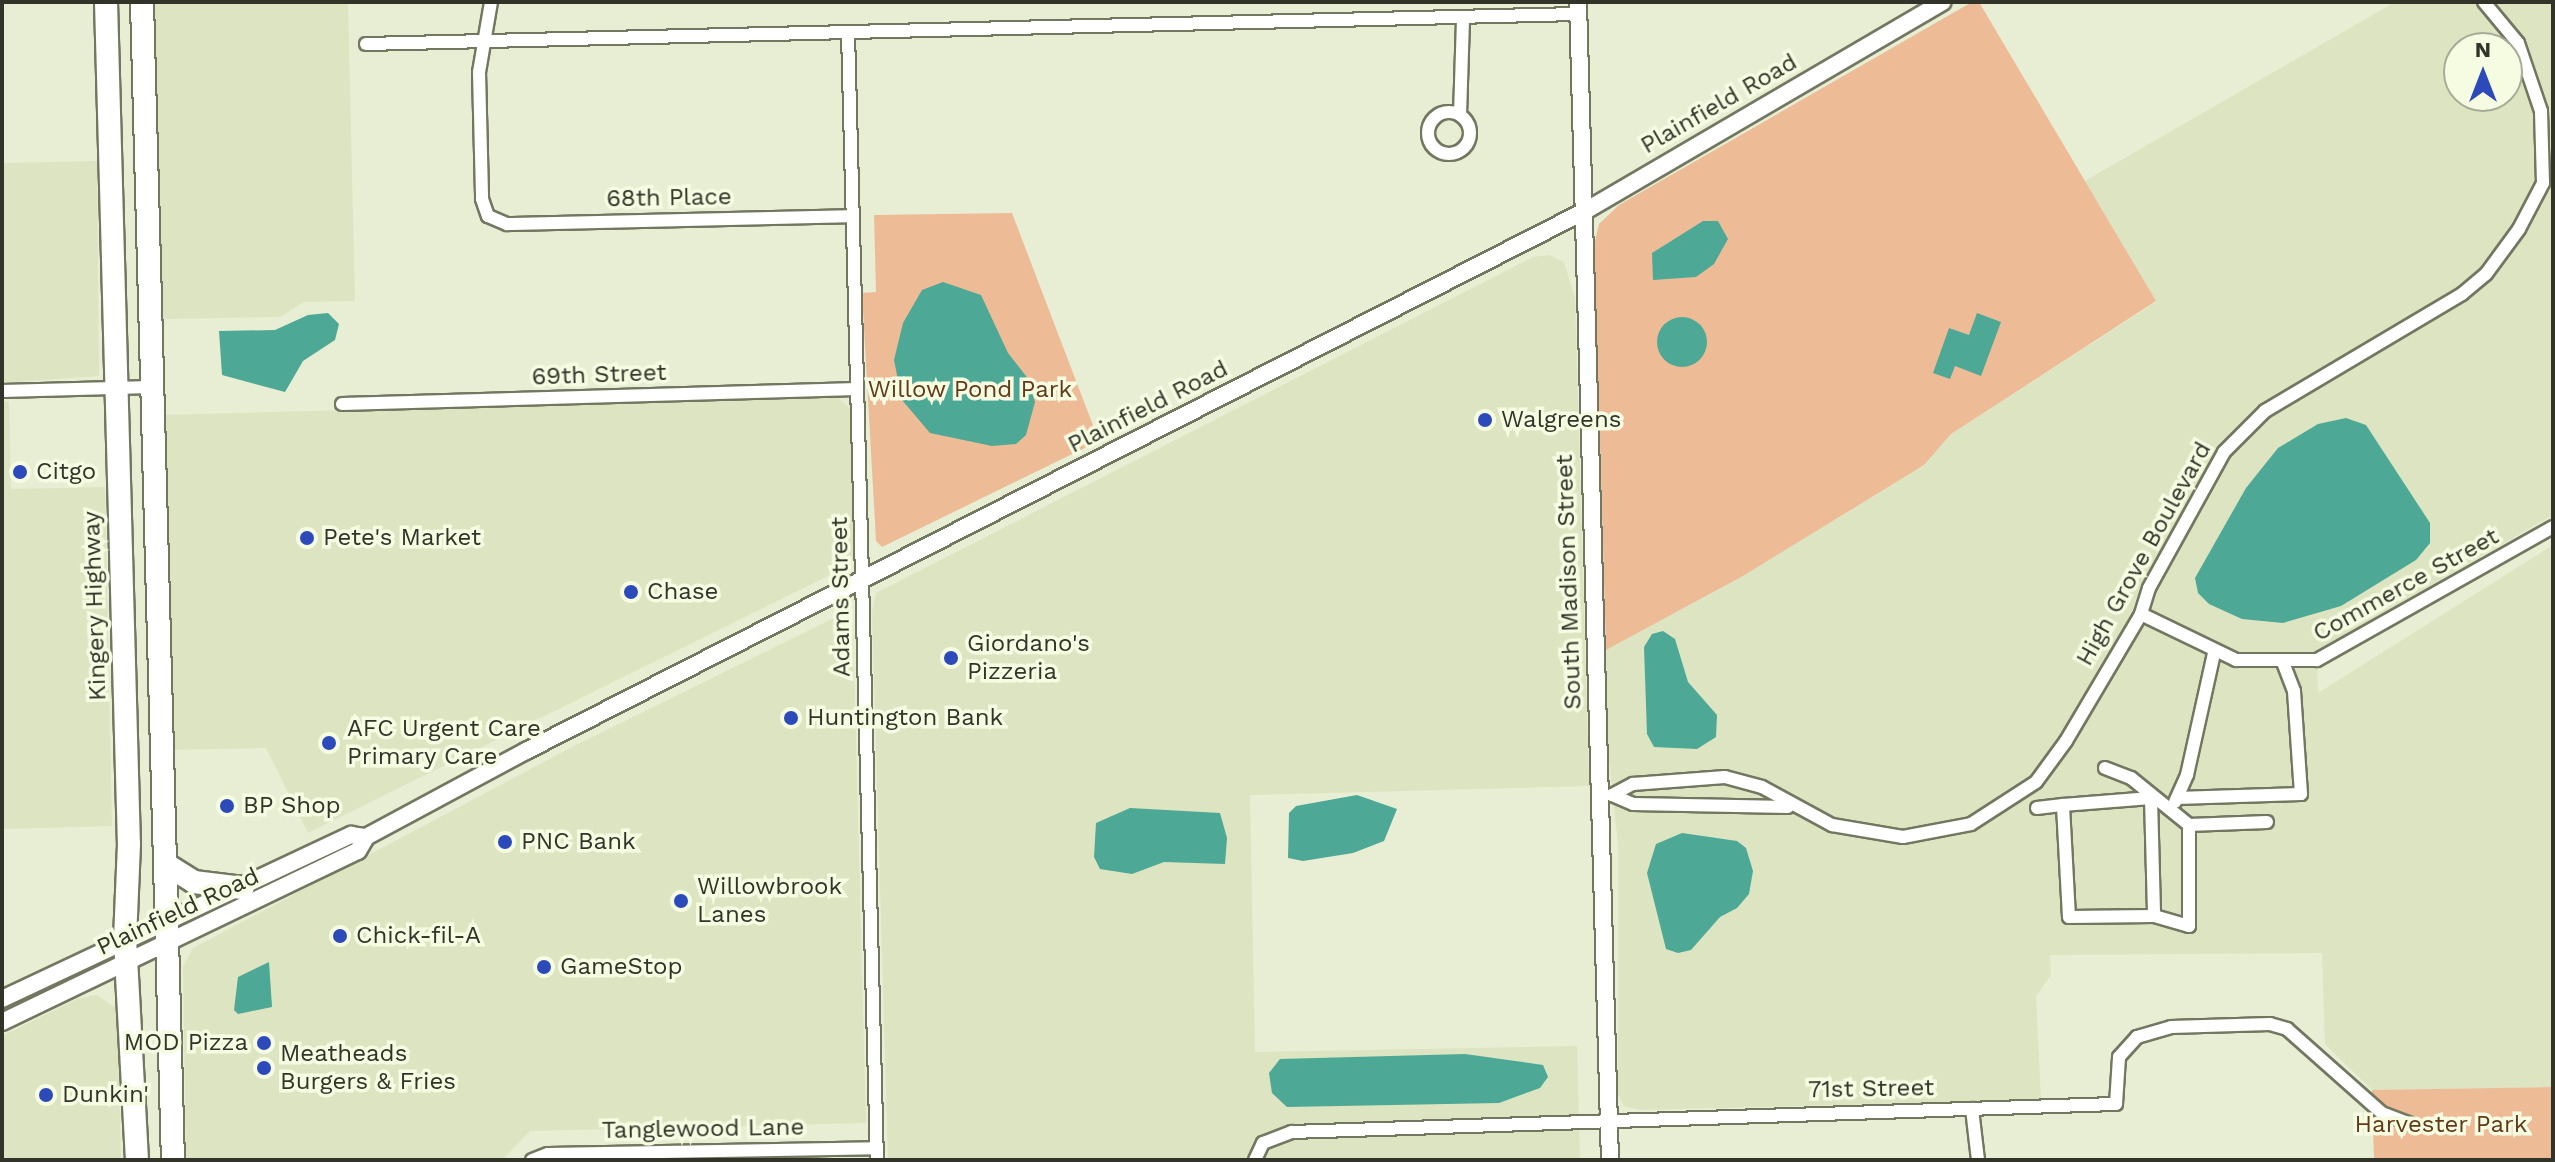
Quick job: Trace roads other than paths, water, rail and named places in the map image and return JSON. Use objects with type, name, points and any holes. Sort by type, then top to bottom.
[{"type":"highway","name":"Kingery Highway","points":[[106,2],[129,844],[125,939],[137,1160]]},
{"type":"highway","points":[[142,2],[151,387],[170,920],[173,1160]]},
{"type":"highway","points":[[167,865],[194,882],[243,888]]},
{"type":"main road","name":"Plainfield Road","points":[[2,1022],[358,851],[366,837],[861,580],[1585,211],[1942,2]]},
{"type":"main road","name":"South Madison Street","points":[[1578,8],[1610,1160]]},
{"type":"main road","name":"Plainfield Road","points":[[2,999],[351,835],[366,837]]},
{"type":"street","points":[[485,42],[491,2]]},
{"type":"street","name":"High Grove Boulevard","points":[[1795,808],[1758,803],[1633,804],[1612,795],[1633,784],[1716,776],[1762,787],[1795,808],[1859,833],[1903,837],[1941,834],[2002,808],[2036,782],[2056,757],[2141,614],[2149,588],[2213,470],[2253,420],[2442,308],[2486,274],[2548,185],[2536,86],[2518,43],[2484,2]]},
{"type":"street","points":[[366,44],[1463,17],[1578,8]]},
{"type":"street","points":[[1460,115],[1463,17]]},
{"type":"street","name":"Adams Street","points":[[848,32],[877,1154]]},
{"type":"street","name":"68th Place","points":[[485,42],[479,72],[482,199],[488,216],[507,224],[853,216]]},
{"type":"street","points":[[2,391],[151,387]]},
{"type":"street","name":"69th Street","points":[[342,404],[857,389]]},
{"type":"street","name":"Commerce Street","points":[[2141,614],[2214,653],[2248,662],[2317,660],[2343,650],[2553,527]]},
{"type":"street","points":[[2170,812],[2187,775],[2214,653]]},
{"type":"street","points":[[2177,798],[2301,794],[2294,691],[2283,662]]},
{"type":"street","points":[[2105,768],[2131,778],[2151,798],[2189,825],[2267,822]]},
{"type":"street","points":[[2037,808],[2151,798]]},
{"type":"street","points":[[2151,798],[2154,916]]},
{"type":"street","points":[[2063,805],[2069,917],[2154,916],[2189,926],[2189,825]]},
{"type":"street","name":"71st Street","points":[[1255,1160],[1263,1143],[1292,1132],[2116,1104],[2119,1057],[2137,1037],[2171,1027],[2270,1024],[2299,1037],[2389,1118],[2411,1124]]},
{"type":"street","points":[[1972,1109],[1978,1160]]},
{"type":"street","name":"Tanglewood Lane","points":[[532,1160],[548,1154],[877,1154]]},
{"type":"water","points":[[1703,221],[1718,221],[1728,239],[1714,264],[1696,277],[1653,280],[1652,253]]},
{"type":"water","points":[[943,282],[981,295],[1008,353],[1026,376],[1035,402],[1026,435],[1016,444],[992,446],[930,433],[902,400],[894,360],[903,323],[922,290]]},
{"type":"water","points":[[328,313],[339,324],[335,340],[303,361],[285,392],[222,375],[219,331],[275,330],[308,315]]},
{"type":"water","points":[[1977,313],[2001,322],[1981,376],[1955,366],[1950,379],[1933,373],[1949,328],[1969,335]]},
{"type":"water","points":[[1682,317],[1700,324],[1707,342],[1700,360],[1682,367],[1664,360],[1657,342],[1664,324]]},
{"type":"water","points":[[2346,418],[2366,425],[2430,523],[2430,543],[2416,560],[2341,606],[2283,623],[2242,619],[2209,604],[2198,593],[2195,578],[2246,488],[2278,448],[2318,424]]},
{"type":"water","points":[[1663,631],[1675,639],[1688,682],[1717,715],[1716,737],[1697,749],[1654,747],[1647,734],[1644,647],[1652,634]]},
{"type":"water","points":[[1357,795],[1397,809],[1384,841],[1353,853],[1303,861],[1288,858],[1289,813],[1296,806]]},
{"type":"water","points":[[1130,808],[1220,813],[1227,838],[1225,864],[1164,862],[1132,874],[1100,869],[1094,857],[1096,823]]},
{"type":"water","points":[[1682,833],[1737,841],[1746,848],[1753,871],[1749,894],[1737,908],[1720,917],[1691,950],[1678,953],[1666,949],[1647,873],[1656,844]]},
{"type":"water","points":[[269,962],[272,1007],[238,1014],[234,1010],[238,977]]},
{"type":"water","points":[[1465,1054],[1543,1065],[1548,1077],[1540,1088],[1499,1103],[1287,1107],[1272,1093],[1269,1073],[1280,1059]]},
{"type":"place","name":"Walgreens","points":[[1485,420]]},
{"type":"place","name":"Citgo","points":[[20,472]]},
{"type":"place","name":"Pete's Market","points":[[307,538]]},
{"type":"place","name":"Chase","points":[[631,592]]},
{"type":"place","name":"Giordano's Pizzeria","points":[[951,658]]},
{"type":"place","name":"Huntington Bank","points":[[791,718]]},
{"type":"place","name":"AFC Urgent Care Primary Care","points":[[329,743]]},
{"type":"place","name":"BP Shop","points":[[227,806]]},
{"type":"place","name":"PNC Bank","points":[[505,842]]},
{"type":"place","name":"Willowbrook Lanes","points":[[681,901]]},
{"type":"place","name":"Chick-fil-A","points":[[340,936]]},
{"type":"place","name":"GameStop","points":[[544,967]]},
{"type":"place","name":"MOD Pizza","points":[[264,1043]]},
{"type":"place","name":"Meatheads Burgers & Fries","points":[[264,1068]]},
{"type":"place","name":"Dunkin'","points":[[46,1095]]},
{"type":"park label","name":"Willow Pond Park","points":[[970,390]]},
{"type":"park label","name":"Harvester Park","points":[[2441,1125]]}]
